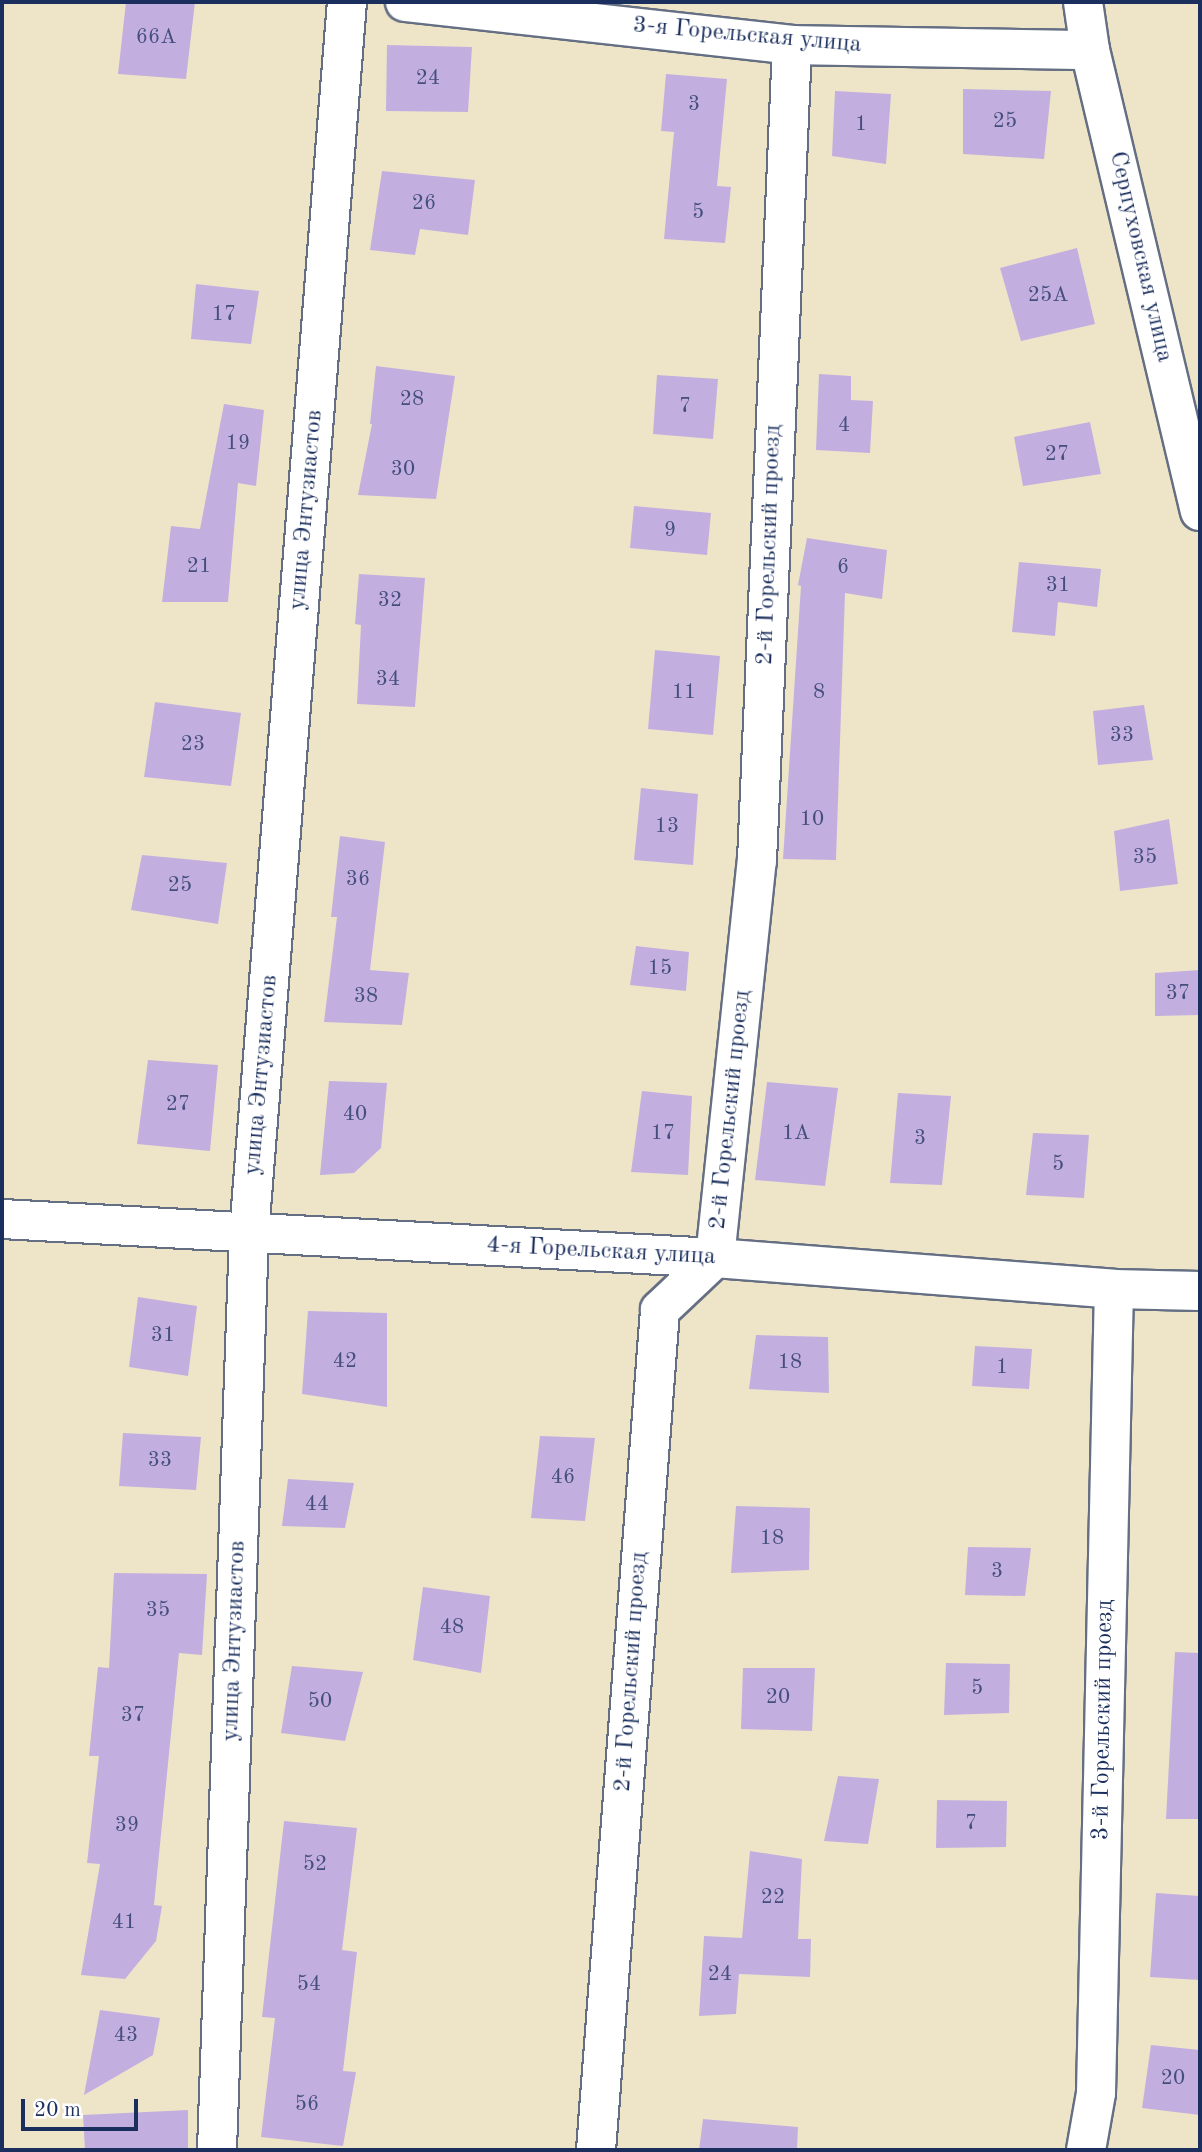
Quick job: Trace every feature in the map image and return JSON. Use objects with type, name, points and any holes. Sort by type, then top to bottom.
[{"type":"street","name":"улица Энтузиастов","points":[[217,2150],[249,1233],[347,2]]},
{"type":"street","name":"3-я Горельская улица","points":[[405,2],[792,45],[1090,50]]},
{"type":"street","name":"Серпуховская улица","points":[[1083,2],[1090,50],[1200,511]]},
{"type":"street","name":"2-й Горельский проезд","points":[[596,2150],[660,1310],[715,1258],[757,861],[792,45]]},
{"type":"street","name":"4-я Горельская улица","points":[[2,1219],[715,1258],[1114,1289],[1200,1291]]},
{"type":"street","name":"3-й Горельский проезд","points":[[1086,2150],[1096,2093],[1114,1289]]},
{"type":"building","points":[[126,2],[195,2],[186,79],[118,74]]},
{"type":"building","points":[[387,45],[472,47],[468,112],[386,111]]},
{"type":"building","points":[[666,74],[727,79],[717,186],[731,187],[725,243],[664,239],[674,132],[661,131]]},
{"type":"building","points":[[963,89],[1051,91],[1044,159],[963,154]]},
{"type":"building","points":[[835,91],[891,94],[886,164],[832,156]]},
{"type":"building","points":[[382,171],[475,180],[468,235],[420,229],[415,255],[370,250]]},
{"type":"building","points":[[1077,248],[1095,324],[1021,341],[1000,268]]},
{"type":"building","points":[[196,284],[259,291],[251,344],[191,339]]},
{"type":"building","points":[[376,366],[455,376],[436,499],[358,495],[372,424]]},
{"type":"building","points":[[819,374],[851,376],[851,400],[873,401],[870,453],[816,450]]},
{"type":"building","points":[[657,375],[718,379],[713,439],[653,434]]},
{"type":"building","points":[[224,404],[264,410],[256,486],[238,483],[228,602],[162,602],[171,526],[200,529]]},
{"type":"building","points":[[1090,422],[1101,474],[1023,486],[1014,437]]},
{"type":"building","points":[[634,506],[711,513],[707,555],[630,548]]},
{"type":"building","points":[[807,538],[887,550],[882,599],[845,593],[836,860],[783,859],[801,586],[798,585]]},
{"type":"building","points":[[1019,562],[1101,569],[1097,607],[1058,602],[1055,636],[1012,632]]},
{"type":"building","points":[[359,574],[425,578],[415,707],[357,704],[361,625],[355,624]]},
{"type":"building","points":[[655,650],[720,656],[713,735],[648,729]]},
{"type":"building","points":[[155,702],[241,713],[231,786],[144,777]]},
{"type":"building","points":[[1144,705],[1153,760],[1098,765],[1093,711]]},
{"type":"building","points":[[641,788],[698,794],[693,865],[634,860]]},
{"type":"building","points":[[1169,819],[1178,884],[1120,891],[1114,831]]},
{"type":"building","points":[[340,836],[385,842],[370,970],[409,973],[402,1025],[324,1022],[337,917],[331,917]]},
{"type":"building","points":[[142,855],[227,863],[218,924],[131,910]]},
{"type":"building","points":[[636,946],[689,952],[686,991],[630,985]]},
{"type":"building","points":[[1200,970],[1200,1015],[1155,1016],[1155,973]]},
{"type":"building","points":[[148,1060],[218,1065],[210,1151],[137,1144]]},
{"type":"building","points":[[329,1081],[387,1083],[381,1148],[354,1173],[320,1175]]},
{"type":"building","points":[[767,1082],[838,1088],[825,1186],[755,1180]]},
{"type":"building","points":[[642,1091],[692,1096],[688,1175],[631,1172]]},
{"type":"building","points":[[898,1093],[951,1096],[942,1185],[890,1183]]},
{"type":"building","points":[[1033,1133],[1089,1135],[1084,1198],[1026,1195]]},
{"type":"building","points":[[138,1297],[197,1306],[188,1376],[129,1367]]},
{"type":"building","points":[[308,1311],[387,1313],[387,1407],[302,1394]]},
{"type":"building","points":[[756,1335],[828,1337],[829,1393],[749,1389]]},
{"type":"building","points":[[975,1346],[1032,1349],[1029,1389],[972,1386]]},
{"type":"building","points":[[123,1433],[201,1437],[196,1490],[119,1486]]},
{"type":"building","points":[[540,1436],[595,1438],[585,1521],[531,1518]]},
{"type":"building","points":[[288,1479],[354,1483],[345,1528],[282,1526]]},
{"type":"building","points":[[736,1506],[810,1508],[809,1570],[731,1573]]},
{"type":"building","points":[[968,1547],[1031,1548],[1025,1596],[965,1595]]},
{"type":"building","points":[[114,1573],[207,1574],[202,1655],[179,1653],[154,1905],[162,1906],[156,1941],[125,1979],[81,1975],[100,1864],[87,1863],[99,1756],[89,1756],[98,1667],[109,1668]]},
{"type":"building","points":[[423,1587],[490,1596],[481,1673],[413,1660]]},
{"type":"building","points":[[1175,1652],[1200,1653],[1200,1819],[1166,1819]]},
{"type":"building","points":[[946,1663],[1010,1664],[1009,1713],[944,1715]]},
{"type":"building","points":[[292,1666],[363,1672],[345,1741],[281,1733]]},
{"type":"building","points":[[743,1668],[815,1668],[812,1731],[741,1729]]},
{"type":"building","points":[[838,1776],[879,1779],[868,1844],[824,1841]]},
{"type":"building","points":[[937,1800],[1007,1801],[1006,1847],[936,1848]]},
{"type":"building","points":[[284,1821],[357,1828],[342,1950],[357,1952],[343,2071],[356,2072],[343,2146],[261,2137],[275,2018],[262,2017]]},
{"type":"building","points":[[750,1851],[802,1859],[798,1939],[811,1939],[810,1977],[739,1974],[736,2014],[699,2016],[704,1936],[742,1938]]},
{"type":"building","points":[[1156,1893],[1200,1896],[1200,1980],[1150,1977]]},
{"type":"building","points":[[100,2010],[160,2018],[153,2055],[84,2095]]},
{"type":"building","points":[[1151,2045],[1200,2050],[1200,2115],[1142,2108]]},
{"type":"building","points":[[188,2110],[188,2150],[85,2150],[83,2115]]},
{"type":"building","points":[[703,2119],[798,2127],[797,2150],[699,2150]]}]
